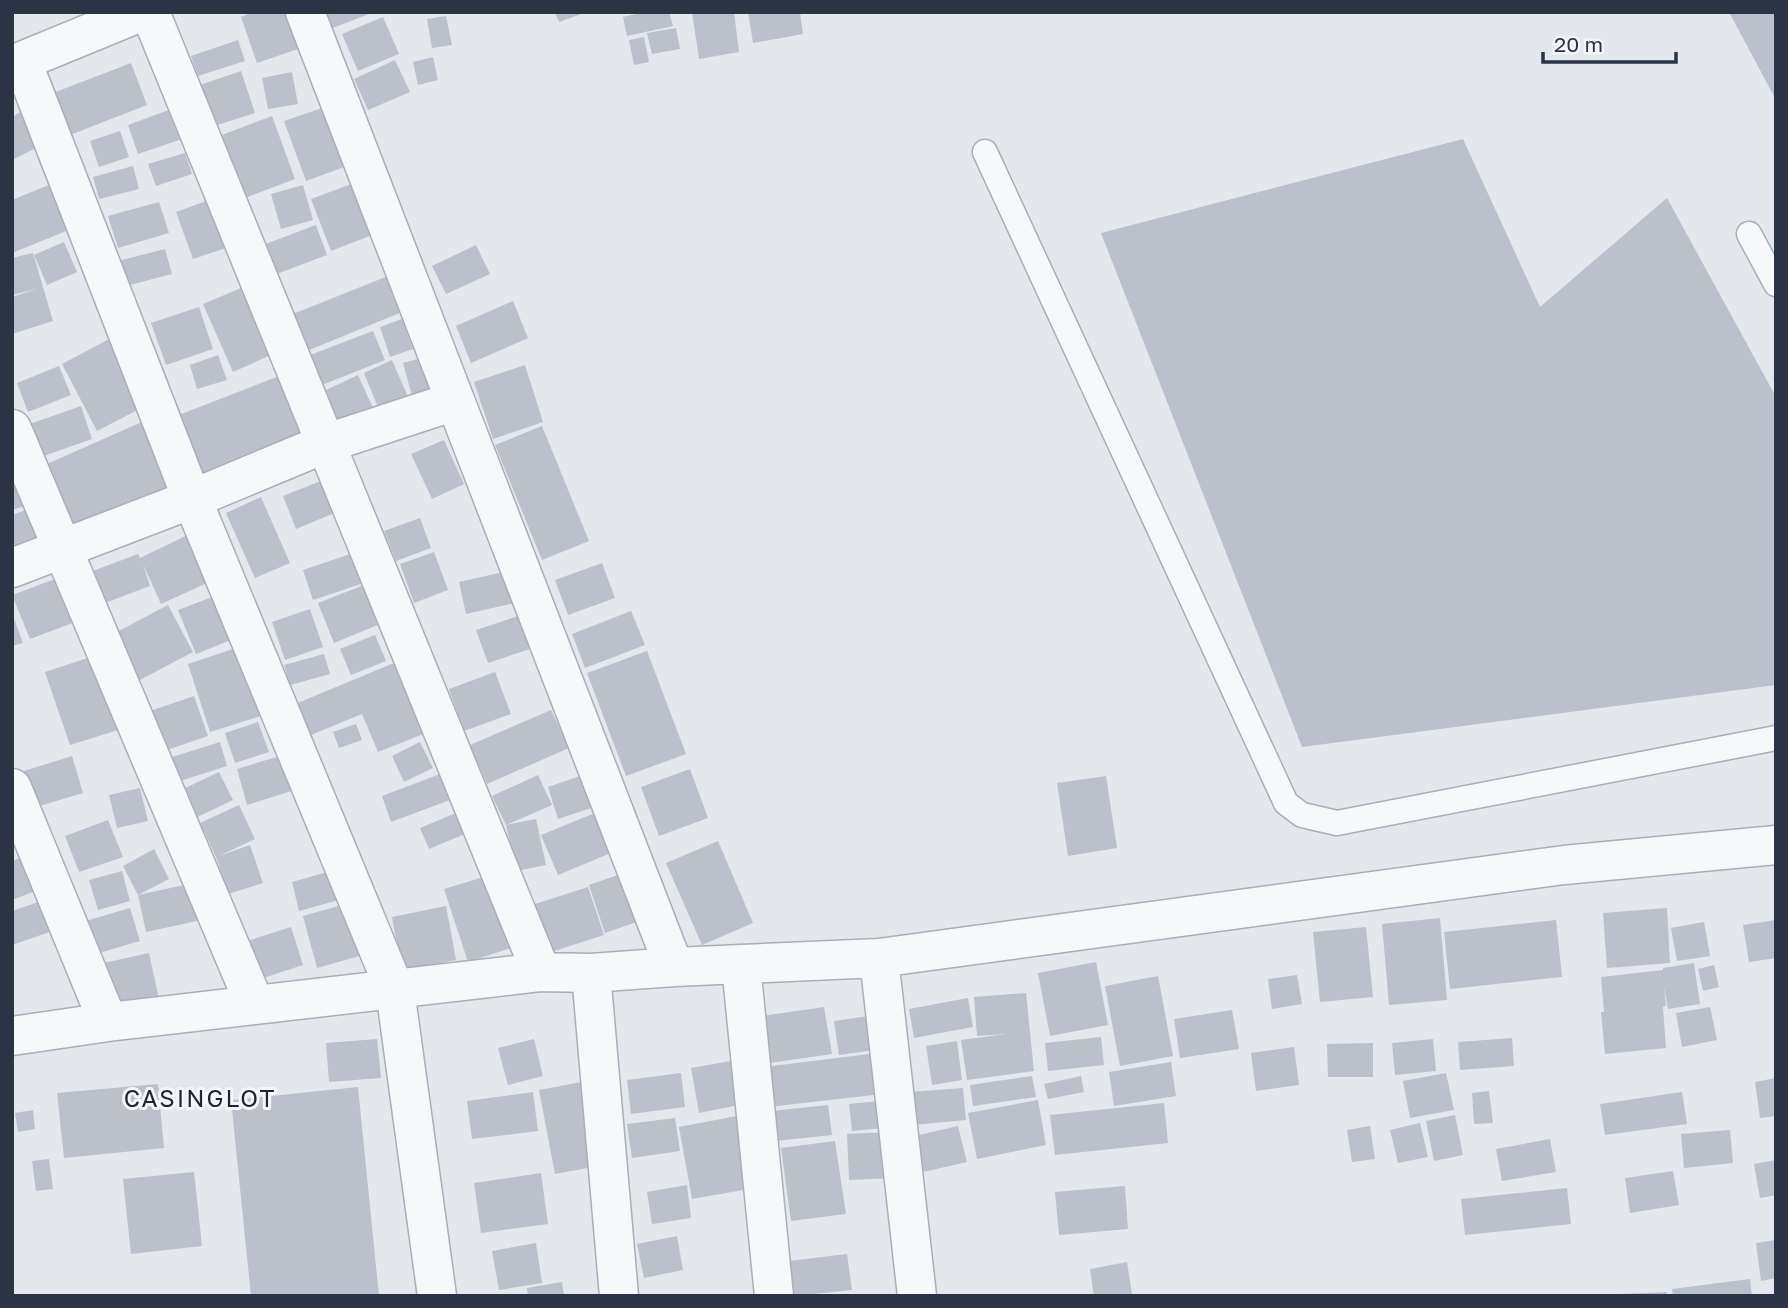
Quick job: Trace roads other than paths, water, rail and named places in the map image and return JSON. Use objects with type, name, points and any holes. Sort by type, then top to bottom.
[{"type":"street","points":[[141,12],[17,63],[192,499],[396,990],[437,1296]]},
{"type":"street","points":[[150,12],[541,972]]},
{"type":"street","points":[[305,12],[674,967]]},
{"type":"street","points":[[12,568],[192,499],[324,444],[455,401]]},
{"type":"street","points":[[12,429],[255,1005]]},
{"type":"street","points":[[12,788],[108,1022]]},
{"type":"street","points":[[12,1036],[108,1022],[541,972],[591,973],[879,958],[1564,865],[1776,845]]},
{"type":"street","points":[[879,958],[917,1296]]},
{"type":"street","points":[[740,965],[774,1296]]},
{"type":"street","points":[[591,973],[619,1296]]},
{"type":"lane","points":[[985,152],[1286,803],[1302,815],[1337,823],[1776,738]]},
{"type":"lane","points":[[1749,234],[1776,284]]},
{"type":"district","name":"CASINGLOT","points":[[200,1097]]}]
